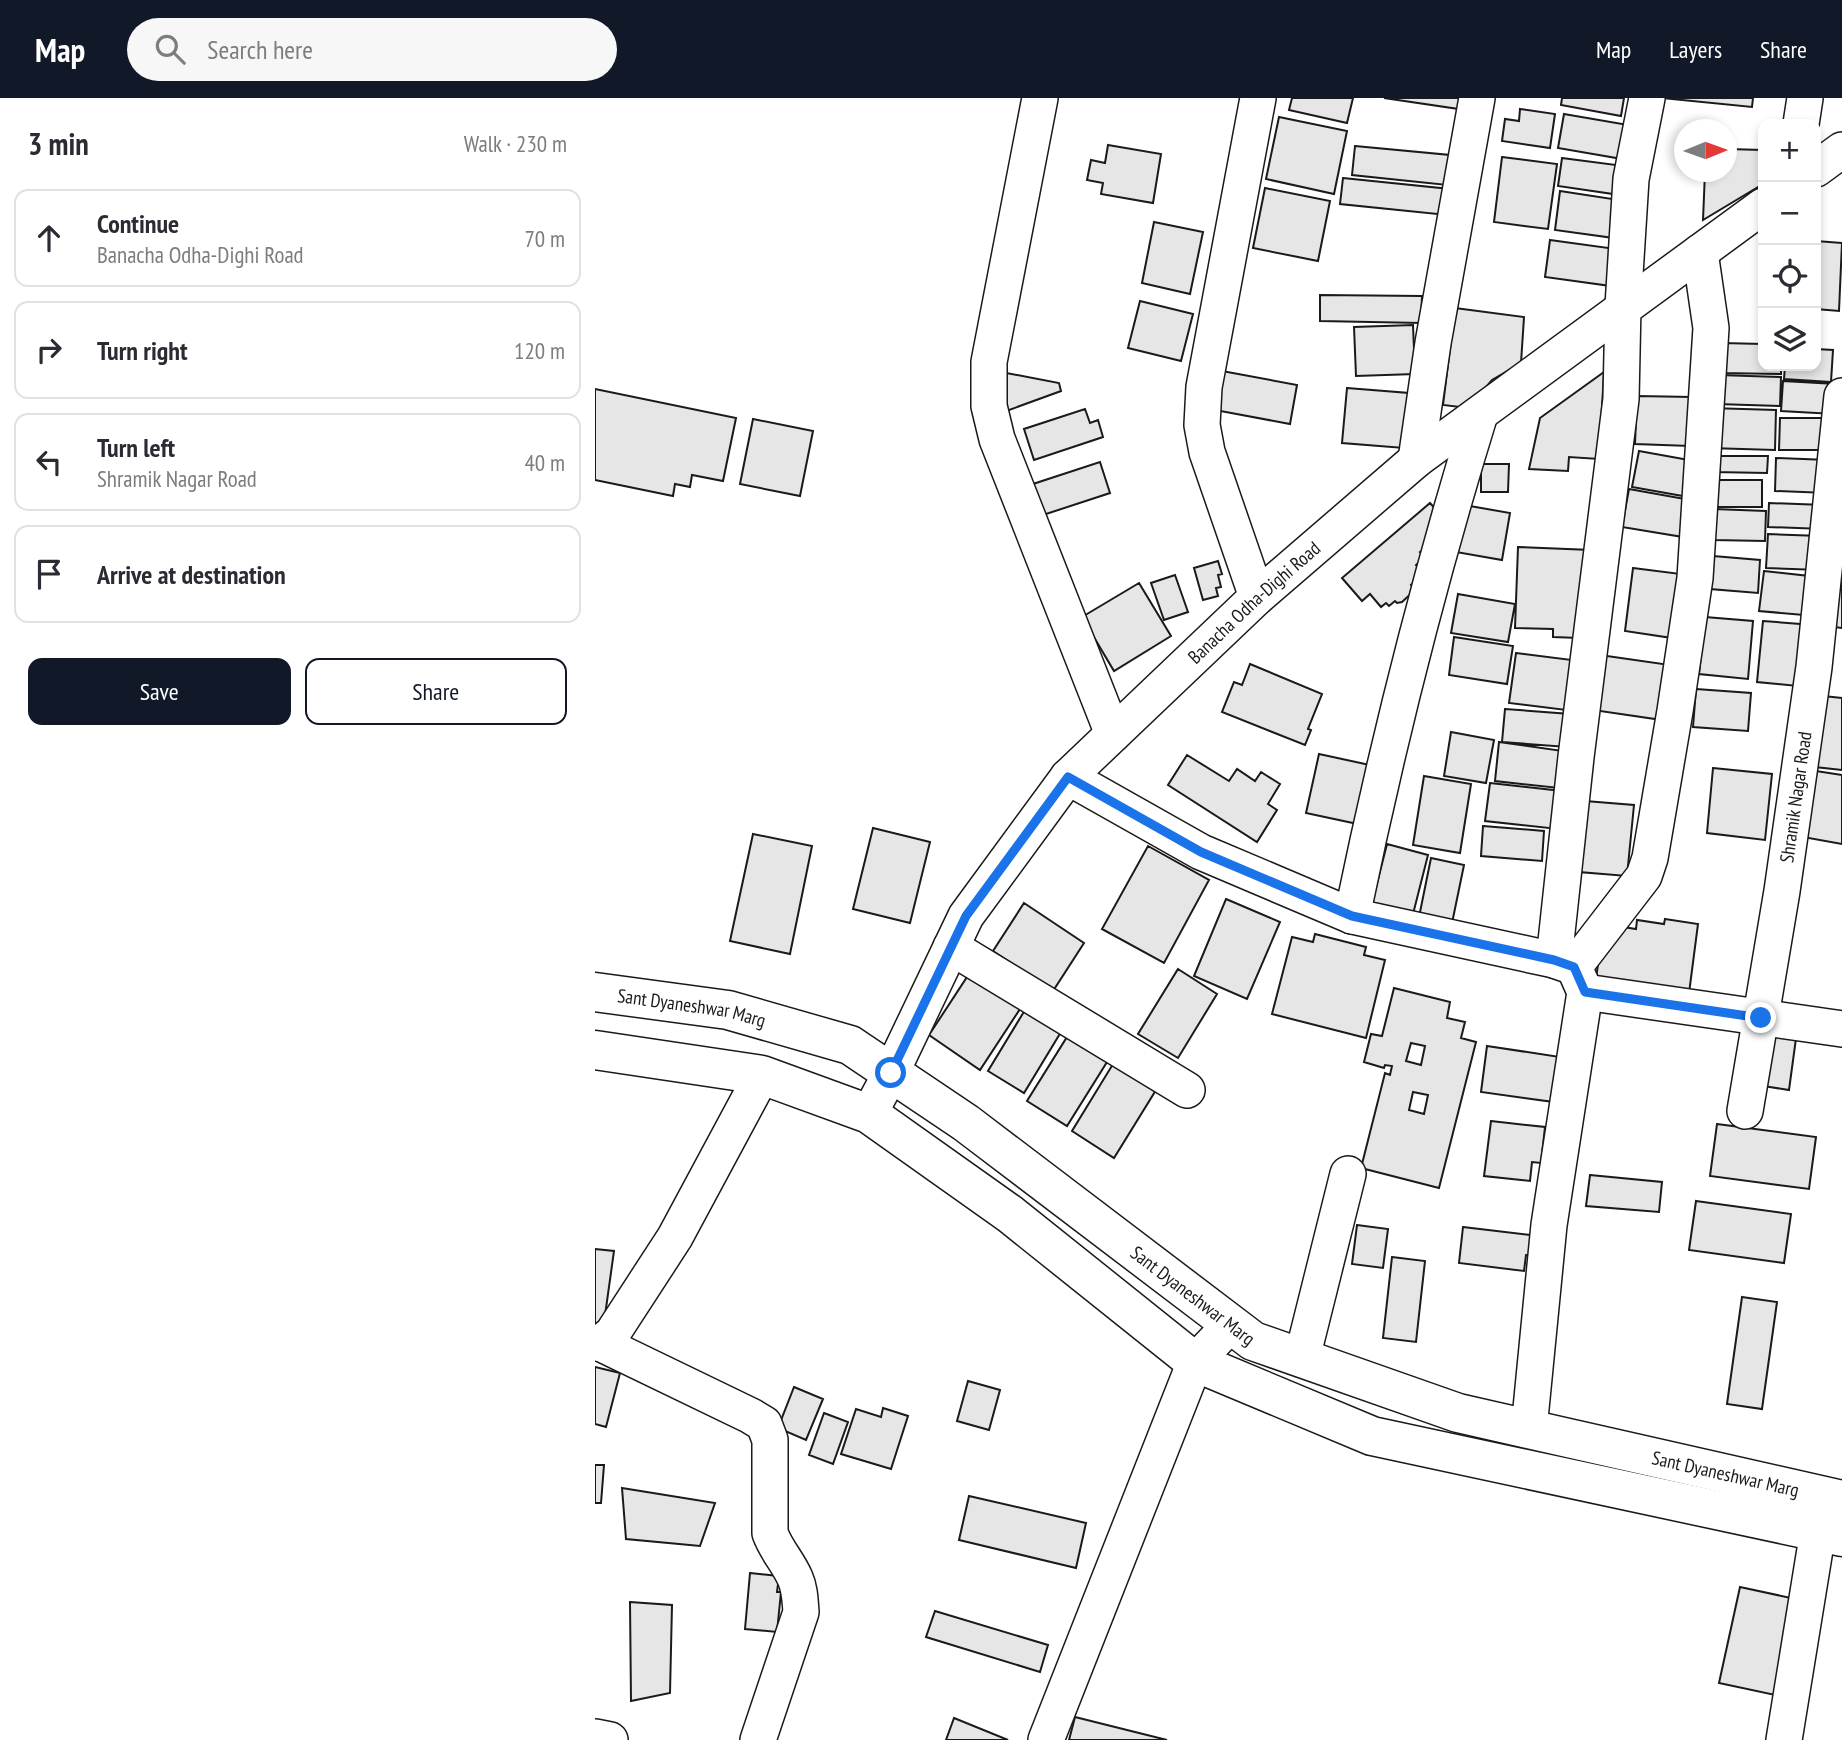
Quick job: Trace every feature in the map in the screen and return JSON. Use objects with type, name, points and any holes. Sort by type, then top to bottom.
[{"type":"main road","name":"Sant Dyaneshwar Marg","points":[[595,992],[728,1010],[850,1045],[966,1123],[1253,1341],[1458,1413],[1842,1500]]},
{"type":"main road","name":"Sant Dyaneshwar Marg","points":[[595,1050],[762,1074],[869,1114],[1010,1214],[1195,1362],[1372,1436],[1830,1534]]},
{"type":"street","points":[[1040,98],[989,362],[989,406],[997,439],[1113,734]]},
{"type":"street","points":[[1257,597],[1207,452],[1202,425],[1204,387],[1258,98]]},
{"type":"street","points":[[1416,460],[1433,342],[1477,98]]},
{"type":"street","points":[[1529,1429],[1571,973],[1576,757],[1621,399],[1623,306],[1631,179],[1647,98]]},
{"type":"street","points":[[1802,119],[1805,98]]},
{"type":"street","points":[[1821,165],[1842,150]]},
{"type":"street","name":"Banacha Odha-Dighi Road","points":[[869,1114],[966,916],[1068,777],[1257,597],[1416,460],[1758,210]]},
{"type":"street","points":[[1571,973],[1644,876],[1652,845],[1695,578],[1711,328],[1700,252]]},
{"type":"street","name":"Shramik Nagar Road","points":[[1745,1111],[1782,891],[1814,667],[1842,396]]},
{"type":"street","points":[[1352,916],[1375,803],[1437,557],[1480,414]]},
{"type":"street","points":[[1068,777],[1201,852],[1352,916],[1571,973],[1761,1018],[1842,1029]]},
{"type":"street","points":[[951,947],[1187,1090]]},
{"type":"street","points":[[597,1343],[612,1334],[675,1237],[762,1074]]},
{"type":"street","points":[[1301,1358],[1348,1174]]},
{"type":"street","points":[[1045,1740],[1195,1362],[1231,1324]]},
{"type":"street","points":[[597,1343],[764,1424],[770,1440],[770,1533],[775,1547],[795,1577],[800,1593],[801,1612],[758,1740]]},
{"type":"street","points":[[1784,1740],[1830,1534]]},
{"type":"street","points":[[595,1737],[610,1740]]},
{"type":"building","points":[[1292,98],[1353,98],[1347,123],[1289,110]]},
{"type":"building","points":[[1384,98],[1461,98],[1459,109]]},
{"type":"building","points":[[1562,98],[1624,98],[1621,116],[1561,105]]},
{"type":"building","points":[[1662,98],[1753,98],[1752,107]]},
{"type":"building","points":[[1520,109],[1555,114],[1550,148],[1502,141],[1505,119],[1519,121]]},
{"type":"building","points":[[1564,114],[1634,126],[1628,160],[1558,148]]},
{"type":"building","points":[[1279,117],[1347,131],[1334,194],[1266,179]]},
{"type":"building","points":[[1108,145],[1161,154],[1153,203],[1101,194],[1103,183],[1087,180],[1091,160],[1105,163]]},
{"type":"building","points":[[1355,146],[1450,155],[1447,185],[1352,175]]},
{"type":"building","points":[[1737,149],[1758,150],[1758,187],[1703,220],[1705,182],[1737,182]]},
{"type":"building","points":[[1502,157],[1557,164],[1548,229],[1494,222]]},
{"type":"building","points":[[1562,158],[1624,166],[1620,195],[1558,186]]},
{"type":"building","points":[[1343,178],[1450,189],[1447,215],[1340,204]]},
{"type":"building","points":[[1265,188],[1330,201],[1318,261],[1253,248]]},
{"type":"building","points":[[1560,191],[1619,200],[1614,238],[1555,230]]},
{"type":"building","points":[[1154,222],[1203,232],[1190,294],[1142,283]]},
{"type":"building","points":[[1550,240],[1616,249],[1611,286],[1545,277]]},
{"type":"building","points":[[1821,241],[1842,243],[1839,311],[1821,309]]},
{"type":"building","points":[[1320,295],[1422,296],[1421,323],[1320,321]]},
{"type":"building","points":[[1140,301],[1193,314],[1181,361],[1128,348]]},
{"type":"building","points":[[1455,308],[1524,317],[1521,363],[1492,380],[1468,408],[1443,405]]},
{"type":"building","points":[[1413,325],[1415,374],[1356,376],[1354,327]]},
{"type":"building","points":[[1722,343],[1758,344],[1758,371],[1781,371],[1781,374],[1721,373]]},
{"type":"building","points":[[1821,349],[1833,350],[1831,382],[1784,379],[1785,371],[1821,371]]},
{"type":"building","points":[[996,371],[1059,383],[1061,391],[998,414]]},
{"type":"building","points":[[1222,371],[1297,385],[1290,424],[1215,410]]},
{"type":"building","points":[[1604,372],[1599,459],[1569,457],[1568,471],[1529,469],[1540,418]]},
{"type":"building","points":[[1718,375],[1781,377],[1780,406],[1717,404]]},
{"type":"building","points":[[1783,381],[1836,384],[1834,414],[1781,411]]},
{"type":"building","points":[[1347,388],[1409,393],[1404,448],[1342,443]]},
{"type":"building","points":[[595,389],[736,418],[723,481],[692,475],[690,487],[675,484],[673,496],[595,480]]},
{"type":"building","points":[[1637,396],[1692,397],[1690,446],[1635,444]]},
{"type":"building","points":[[1710,408],[1776,410],[1775,450],[1709,448]]},
{"type":"building","points":[[1085,409],[1090,423],[1098,420],[1103,437],[1034,460],[1024,429]]},
{"type":"building","points":[[1780,418],[1826,418],[1827,450],[1779,450]]},
{"type":"building","points":[[753,419],[813,431],[800,496],[740,484]]},
{"type":"building","points":[[1639,451],[1700,462],[1694,498],[1632,487]]},
{"type":"building","points":[[1714,456],[1768,456],[1767,473],[1713,472]]},
{"type":"building","points":[[1776,458],[1828,460],[1827,493],[1775,491]]},
{"type":"building","points":[[1100,462],[1110,493],[1043,515],[1033,484]]},
{"type":"building","points":[[1481,464],[1509,464],[1508,492],[1481,492]]},
{"type":"building","points":[[1717,480],[1762,480],[1762,507],[1717,507]]},
{"type":"building","points":[[1629,489],[1696,501],[1689,538],[1622,527]]},
{"type":"building","points":[[1430,503],[1439,513],[1428,546],[1420,552],[1425,557],[1416,565],[1424,574],[1411,585],[1415,590],[1402,602],[1395,601],[1389,606],[1386,603],[1381,607],[1370,594],[1362,601],[1342,578]]},
{"type":"building","points":[[1769,503],[1824,505],[1823,529],[1768,527]]},
{"type":"building","points":[[1464,505],[1510,513],[1502,560],[1456,552]]},
{"type":"building","points":[[1714,509],[1766,511],[1765,541],[1713,540]]},
{"type":"building","points":[[1768,534],[1821,536],[1820,570],[1766,568]]},
{"type":"building","points":[[1518,547],[1591,550],[1579,638],[1553,637],[1553,629],[1515,628]]},
{"type":"building","points":[[1713,556],[1760,560],[1758,593],[1710,589]]},
{"type":"building","points":[[1842,559],[1842,628],[1834,627]]},
{"type":"building","points":[[1218,561],[1222,574],[1218,575],[1221,587],[1216,588],[1218,596],[1203,600],[1194,568]]},
{"type":"building","points":[[1633,568],[1681,574],[1672,638],[1625,631]]},
{"type":"building","points":[[1764,571],[1818,577],[1815,616],[1759,611]]},
{"type":"building","points":[[1175,575],[1188,612],[1164,620],[1151,583]]},
{"type":"building","points":[[1139,583],[1171,636],[1114,671],[1082,617]]},
{"type":"building","points":[[1458,594],[1515,604],[1508,642],[1451,633]]},
{"type":"building","points":[[1705,617],[1753,621],[1748,679],[1699,674]]},
{"type":"building","points":[[1763,621],[1813,625],[1807,687],[1757,682]]},
{"type":"building","points":[[1454,637],[1513,646],[1507,684],[1449,675]]},
{"type":"building","points":[[1516,653],[1572,660],[1566,710],[1509,703]]},
{"type":"building","points":[[1600,655],[1670,665],[1662,720],[1593,710]]},
{"type":"building","points":[[1250,664],[1322,694],[1308,729],[1311,730],[1305,745],[1222,712],[1234,682],[1242,685]]},
{"type":"building","points":[[1696,689],[1751,693],[1748,731],[1693,727]]},
{"type":"building","points":[[1814,695],[1842,698],[1842,770],[1806,766]]},
{"type":"building","points":[[1505,709],[1570,714],[1567,747],[1502,742]]},
{"type":"building","points":[[1451,732],[1494,740],[1486,783],[1444,776]]},
{"type":"building","points":[[1499,742],[1563,751],[1559,788],[1495,781]]},
{"type":"building","points":[[1319,754],[1379,767],[1367,826],[1306,813]]},
{"type":"building","points":[[1187,755],[1229,781],[1237,769],[1255,781],[1261,772],[1280,784],[1268,804],[1277,810],[1257,842],[1168,785]]},
{"type":"building","points":[[1713,768],[1772,774],[1765,840],[1707,833]]},
{"type":"building","points":[[1816,771],[1842,775],[1842,844],[1803,837]]},
{"type":"building","points":[[1424,776],[1471,784],[1460,853],[1413,845]]},
{"type":"building","points":[[1490,783],[1562,791],[1558,829],[1485,821]]},
{"type":"building","points":[[1585,801],[1634,805],[1627,876],[1579,872]]},
{"type":"building","points":[[1483,826],[1544,831],[1542,861],[1481,856]]},
{"type":"building","points":[[873,828],[930,842],[910,923],[853,909]]},
{"type":"building","points":[[753,834],[812,846],[790,954],[730,941]]},
{"type":"building","points":[[1387,844],[1428,855],[1412,918],[1371,907]]},
{"type":"building","points":[[1148,846],[1209,880],[1164,963],[1102,929]]},
{"type":"building","points":[[1431,858],[1464,865],[1451,928],[1418,922]]},
{"type":"building","points":[[1226,899],[1280,922],[1247,999],[1194,976]]},
{"type":"building","points":[[1024,903],[1084,943],[1053,991],[993,951]]},
{"type":"building","points":[[1665,919],[1698,924],[1688,1001],[1595,988],[1600,948],[1617,926],[1636,929],[1637,920],[1664,924]]},
{"type":"building","points":[[1315,934],[1366,947],[1364,955],[1385,960],[1366,1038],[1272,1014],[1292,937],[1313,942]]},
{"type":"building","points":[[1178,969],[1217,994],[1178,1058],[1138,1034]]},
{"type":"building","points":[[969,974],[1020,1009],[980,1070],[929,1035]]},
{"type":"building","points":[[1394,988],[1450,1002],[1447,1018],[1465,1022],[1461,1038],[1476,1042],[1439,1188],[1361,1168],[1385,1073],[1390,1075],[1392,1066],[1385,1065],[1384,1068],[1364,1062],[1371,1034],[1382,1036]],"holes":[[[1411,1043],[1425,1046],[1421,1065],[1406,1061]],[[1413,1092],[1428,1095],[1424,1114],[1409,1110]]]},
{"type":"building","points":[[1028,1005],[1064,1027],[1024,1093],[988,1071]]},
{"type":"building","points":[[1770,1027],[1797,1031],[1789,1090],[1763,1086]]},
{"type":"building","points":[[1067,1037],[1107,1062],[1067,1126],[1027,1101]]},
{"type":"building","points":[[1487,1046],[1560,1057],[1554,1102],[1481,1092]]},
{"type":"building","points":[[1113,1064],[1156,1090],[1114,1158],[1072,1131]]},
{"type":"building","points":[[1491,1121],[1545,1127],[1541,1163],[1532,1162],[1530,1181],[1484,1176]]},
{"type":"building","points":[[1717,1124],[1816,1137],[1809,1189],[1710,1176]]},
{"type":"building","points":[[1590,1175],[1662,1182],[1659,1212],[1586,1206]]},
{"type":"building","points":[[1696,1201],[1791,1214],[1784,1263],[1689,1250]]},
{"type":"building","points":[[1357,1225],[1388,1229],[1383,1268],[1352,1264]]},
{"type":"building","points":[[1463,1227],[1539,1236],[1537,1256],[1526,1255],[1524,1271],[1459,1263]]},
{"type":"building","points":[[595,1249],[614,1251],[602,1337],[595,1336]]},
{"type":"building","points":[[1392,1257],[1425,1261],[1416,1342],[1383,1338]]},
{"type":"building","points":[[1742,1297],[1777,1302],[1762,1409],[1727,1404]]},
{"type":"building","points":[[595,1367],[620,1373],[606,1427],[595,1424]]},
{"type":"building","points":[[968,1381],[1000,1390],[989,1430],[957,1421]]},
{"type":"building","points":[[794,1387],[823,1399],[806,1440],[778,1428]]},
{"type":"building","points":[[883,1408],[908,1416],[891,1469],[841,1454],[856,1409],[881,1417]]},
{"type":"building","points":[[824,1413],[848,1422],[833,1464],[809,1455]]},
{"type":"building","points":[[595,1465],[604,1465],[601,1503],[595,1503]]},
{"type":"building","points":[[622,1488],[715,1503],[700,1546],[626,1539]]},
{"type":"building","points":[[969,1496],[1086,1523],[1076,1568],[959,1540]]},
{"type":"building","points":[[750,1573],[779,1576],[777,1592],[781,1592],[777,1632],[745,1629]]},
{"type":"building","points":[[1740,1587],[1805,1601],[1785,1697],[1719,1683]]},
{"type":"building","points":[[630,1602],[672,1605],[670,1693],[631,1701]]},
{"type":"building","points":[[935,1611],[1048,1645],[1040,1672],[926,1637]]},
{"type":"building","points":[[1075,1717],[1167,1740],[1069,1740]]},
{"type":"building","points":[[954,1718],[1008,1740],[946,1740]]},
{"type":"route","points":[[891,1073],[966,916],[1068,777],[1201,852],[1352,916],[1554,960],[1574,967],[1585,992],[1761,1018]]}]
